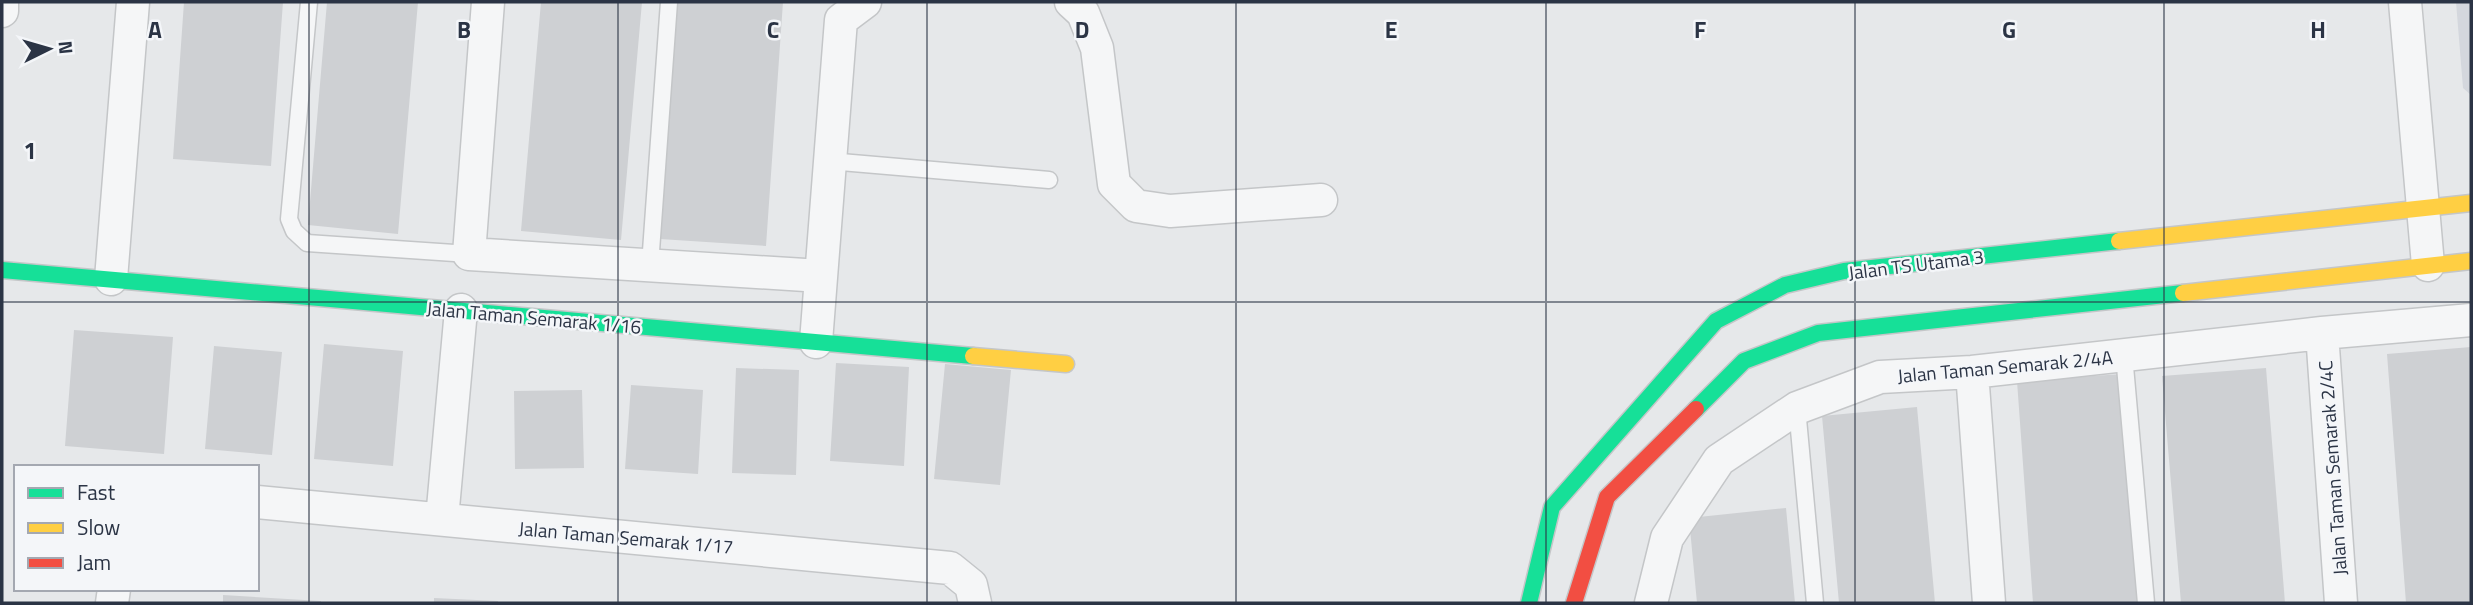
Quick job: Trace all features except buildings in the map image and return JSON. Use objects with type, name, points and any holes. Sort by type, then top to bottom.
[{"type":"street","points":[[2,2],[2,11]]},
{"type":"street","points":[[111,279],[133,2]]},
{"type":"street","points":[[488,2],[468,254],[821,276]]},
{"type":"street","points":[[1071,2],[1083,13],[1097,48],[1114,184],[1136,206],[1170,211],[1321,200]]},
{"type":"street","points":[[2404,2],[2428,265]]},
{"type":"street","points":[[816,342],[829,161],[849,8]]},
{"type":"street","name":"Jalan TS Utama 3","points":[[1529,603],[1552,508],[1716,321],[1785,285],[1844,271],[2423,206],[2471,203]]},
{"type":"street","points":[[1574,603],[1607,497],[1744,361],[1818,333],[2471,261]]},
{"type":"street","name":"Jalan Taman Semarak 1/16","points":[[2,270],[1066,365]]},
{"type":"street","points":[[442,519],[461,310]]},
{"type":"street","name":"Jalan Taman Semarak 2/4A","points":[[1651,603],[1667,538],[1718,460],[1797,408],[1880,377],[1972,372],[2322,333],[2471,320]]},
{"type":"street","name":"Jalan Taman Semarak 2/4C","points":[[2322,333],[2341,603]]},
{"type":"street","points":[[1972,372],[1989,603]]},
{"type":"street","name":"Jalan Taman Semarak 1/17","points":[[259,502],[950,568],[971,585],[975,603]]},
{"type":"lane","points":[[309,2],[289,219],[293,230],[307,243],[468,254]]},
{"type":"lane","points":[[650,265],[669,2]]},
{"type":"lane","points":[[829,161],[1049,180]]},
{"type":"lane","points":[[2124,355],[2146,603]]},
{"type":"lane","points":[[1797,408],[1815,603]]},
{"type":"shaded area","points":[[2456,2],[2471,2],[2471,95],[2463,88]]},
{"type":"traffic: fast","points":[[1529,603],[1552,507],[1716,321],[1785,285],[1844,271],[2119,241]]},
{"type":"traffic: fast","points":[[2,270],[973,356]]},
{"type":"traffic: fast","points":[[1696,409],[1744,361],[1818,333],[2183,293]]},
{"type":"traffic: slow","points":[[2119,241],[2471,203]]},
{"type":"traffic: slow","points":[[2183,293],[2471,261]]},
{"type":"traffic: slow","points":[[973,356],[1066,364]]},
{"type":"traffic: jam","points":[[1574,603],[1607,497],[1696,409]]}]
